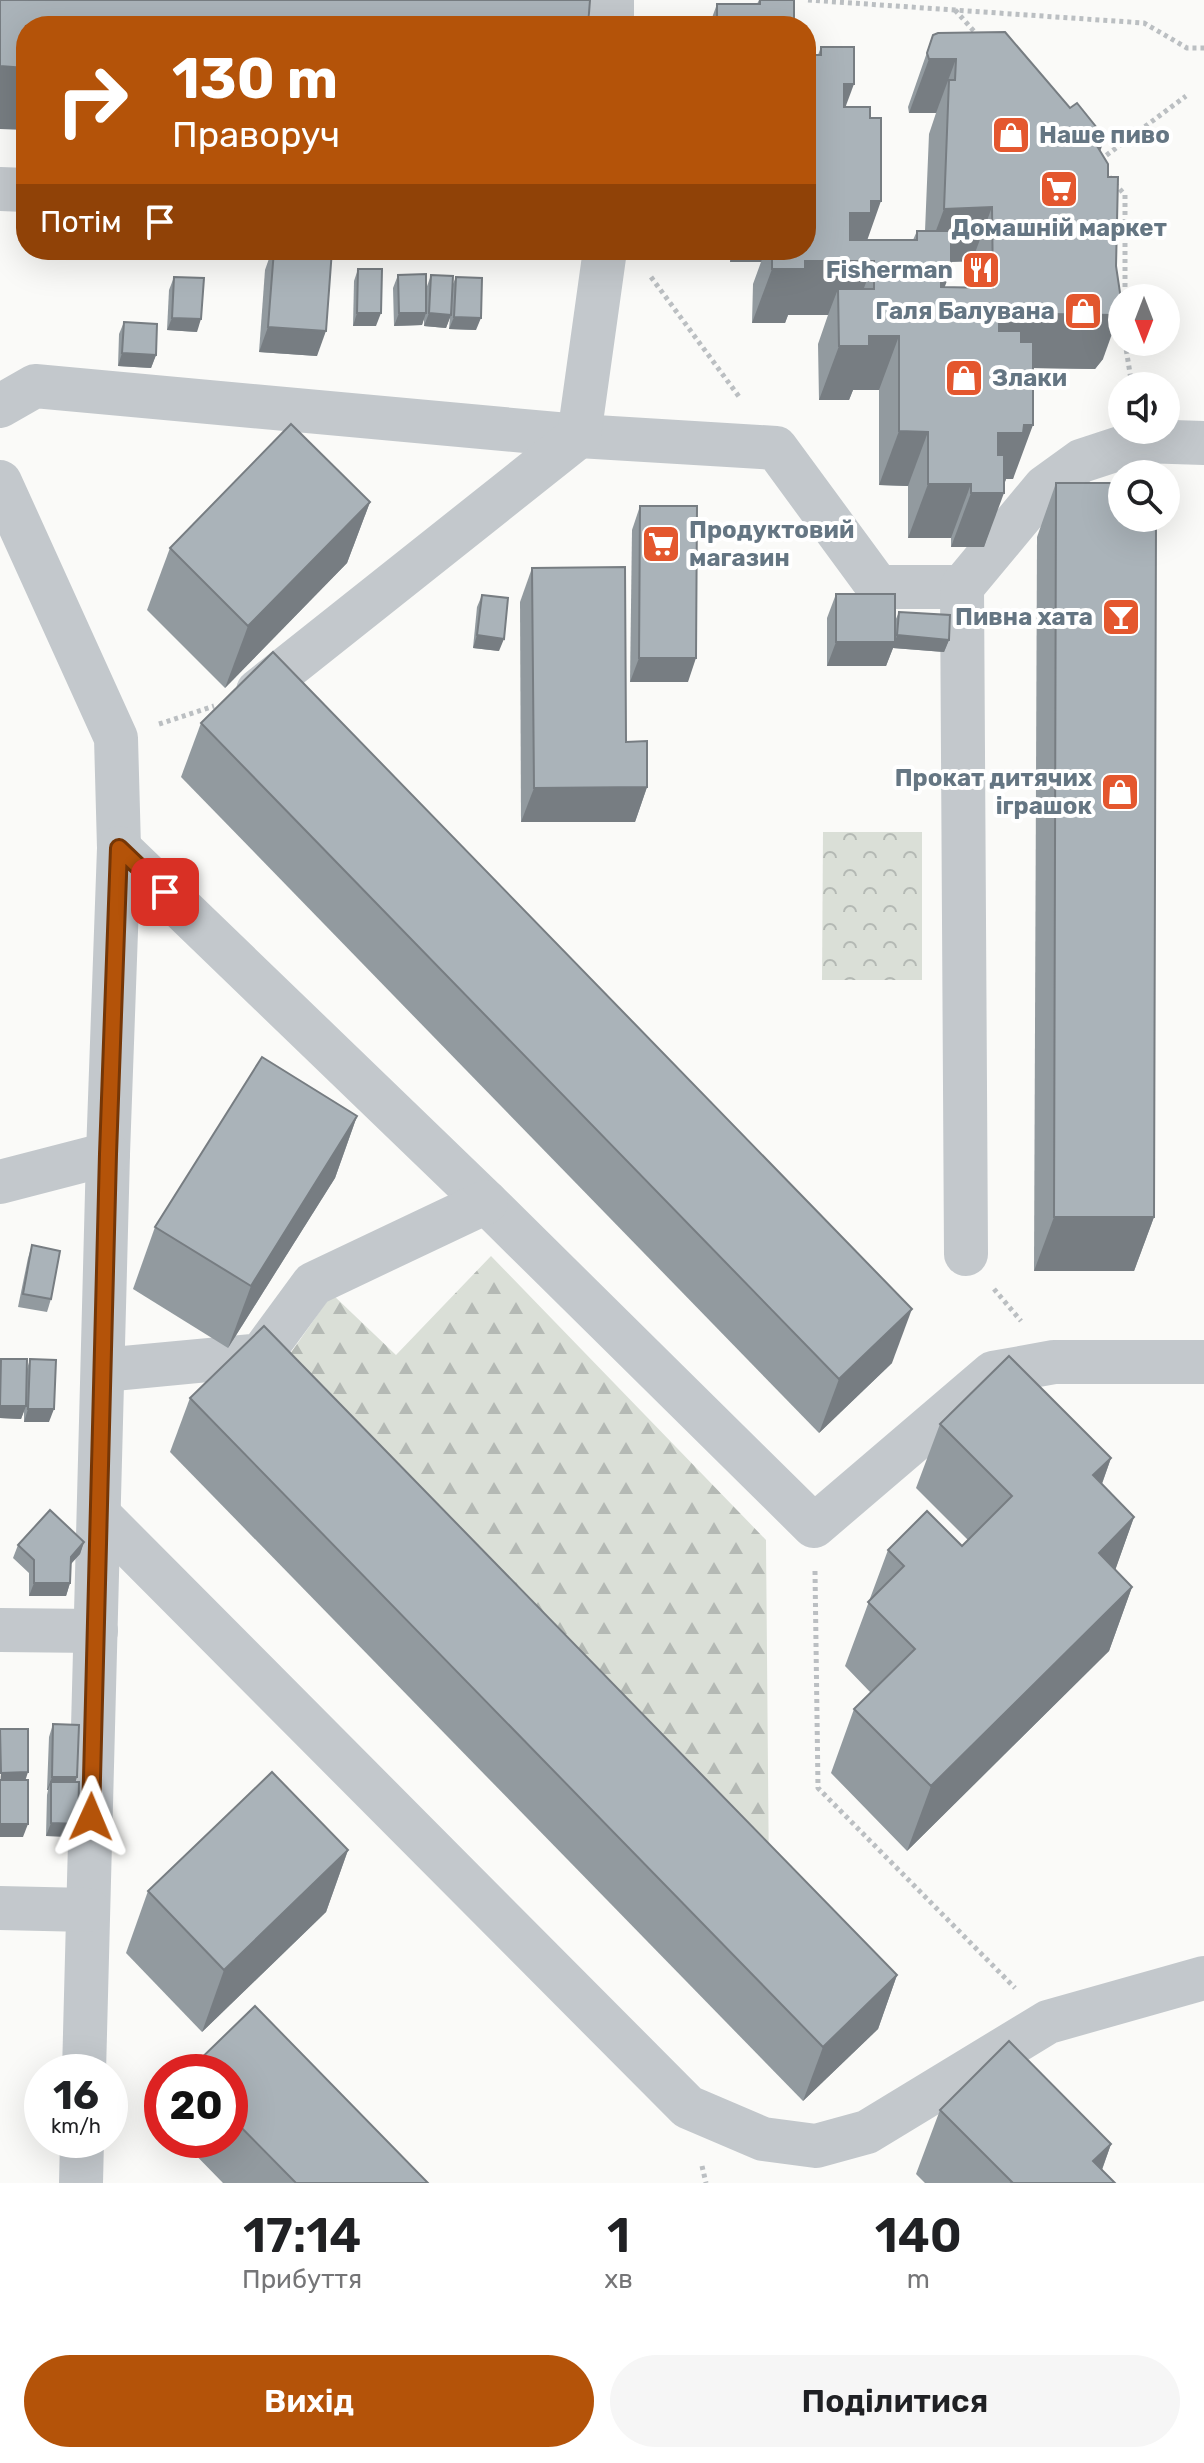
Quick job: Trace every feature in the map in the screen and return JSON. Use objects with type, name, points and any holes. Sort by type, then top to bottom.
[{"type":"lane","points":[[258,691],[579,436],[604,260]]},
{"type":"lane","points":[[0,406],[35,386],[579,436],[776,448],[878,587],[962,587]]},
{"type":"lane","points":[[966,1254],[962,587],[1045,487],[1081,461],[1142,441],[1204,443]]},
{"type":"lane","points":[[0,482],[116,738],[119,848],[84,2054]]},
{"type":"lane","points":[[119,848],[486,1202],[814,1526],[993,1373],[1054,1362],[1204,1362]]},
{"type":"lane","points":[[0,1182],[108,1154]]},
{"type":"lane","points":[[103,1370],[261,1355],[313,1284],[486,1202]]},
{"type":"lane","points":[[99,1515],[688,2107],[763,2139],[816,2146],[867,2132],[1048,2022],[1204,1978]]},
{"type":"lane","points":[[0,1630],[96,1631]]},
{"type":"lane","points":[[0,1908],[88,1910]]},
{"type":"path","points":[[808,0],[1144,23],[1187,48],[1204,48]]},
{"type":"path","points":[[955,10],[987,46]]},
{"type":"path","points":[[1125,284],[1125,195],[1096,163],[1186,96]]},
{"type":"path","points":[[650,275],[776,448]]},
{"type":"path","points":[[116,738],[258,691]]},
{"type":"path","points":[[966,1254],[1054,1362]]},
{"type":"path","points":[[814,1526],[818,1788],[1048,2022]]},
{"type":"green space","points":[[823,832],[922,832],[922,980],[822,980]]},
{"type":"green space","points":[[491,1256],[766,1540],[769,1885],[276,1374],[332,1294],[396,1355]]},
{"type":"building","points":[[0,0],[590,0],[589,16],[16,16],[16,67],[0,66]]},
{"type":"building","points":[[760,0],[794,0],[794,16],[717,16],[717,4],[760,4]]},
{"type":"building","points":[[1005,32],[1070,108],[1077,103],[1105,138],[1097,146],[1108,164],[1108,177],[1118,177],[1116,266],[1119,284],[1108,284],[1108,315],[993,313],[993,318],[999,318],[999,331],[1021,331],[1021,342],[1033,342],[1033,425],[1024,425],[1023,433],[998,433],[998,455],[1004,455],[1004,493],[971,493],[971,484],[928,484],[928,432],[899,431],[899,336],[869,336],[869,346],[839,346],[838,289],[874,289],[874,261],[805,261],[805,269],[772,269],[772,260],[816,260],[816,55],[821,55],[821,47],[854,47],[854,84],[844,84],[844,107],[870,107],[870,118],[881,118],[881,201],[871,201],[871,213],[850,213],[850,240],[917,240],[917,231],[951,231],[951,270],[941,270],[941,287],[993,288],[992,207],[944,209],[949,80],[955,80],[956,59],[929,59],[927,53],[933,35]]},
{"type":"building","points":[[273,260],[331,260],[326,331],[268,327]]},
{"type":"building","points":[[358,269],[382,269],[381,313],[357,313]]},
{"type":"building","points":[[426,274],[426,313],[399,313],[398,275]]},
{"type":"building","points":[[431,275],[453,276],[451,315],[429,313]]},
{"type":"building","points":[[174,277],[204,278],[201,319],[172,318]]},
{"type":"building","points":[[456,277],[482,278],[481,318],[454,317]]},
{"type":"building","points":[[124,322],[157,324],[156,355],[122,353]]},
{"type":"building","points":[[291,424],[370,502],[248,626],[170,548]]},
{"type":"building","points":[[1056,483],[1108,483],[1108,532],[1156,532],[1154,1217],[1054,1217]]},
{"type":"building","points":[[640,506],[697,506],[696,658],[639,658]]},
{"type":"building","points":[[625,567],[626,742],[647,741],[647,787],[534,788],[532,568]]},
{"type":"building","points":[[836,594],[895,594],[895,642],[836,642]]},
{"type":"building","points":[[482,595],[508,598],[504,639],[477,635]]},
{"type":"building","points":[[899,612],[950,615],[949,640],[897,635]]},
{"type":"building","points":[[273,652],[912,1309],[839,1379],[201,723]]},
{"type":"building","points":[[262,1057],[357,1116],[251,1286],[155,1227]]},
{"type":"building","points":[[32,1245],[60,1251],[51,1299],[23,1294]]},
{"type":"building","points":[[264,1326],[897,1975],[823,2047],[190,1398]]},
{"type":"building","points":[[1009,1356],[1111,1458],[1093,1475],[1134,1517],[1099,1553],[1132,1587],[931,1786],[854,1709],[915,1649],[868,1602],[904,1566],[888,1550],[927,1511],[962,1546],[1012,1496],[940,1424]]},
{"type":"building","points":[[1,1359],[27,1359],[26,1406],[0,1406]]},
{"type":"building","points":[[30,1359],[56,1360],[54,1409],[28,1409]]},
{"type":"building","points":[[50,1510],[84,1542],[71,1557],[70,1583],[34,1583],[34,1560],[18,1545]]},
{"type":"building","points":[[53,1724],[79,1725],[77,1777],[52,1777]]},
{"type":"building","points":[[0,1729],[28,1729],[28,1772],[1,1773]]},
{"type":"building","points":[[272,1772],[348,1850],[224,1970],[148,1891]]},
{"type":"building","points":[[0,1780],[28,1780],[28,1824],[0,1824]]},
{"type":"building","points":[[51,1782],[79,1782],[78,1824],[51,1823]]},
{"type":"building","points":[[255,2006],[428,2183],[296,2183],[248,2134],[248,2054],[206,2054]]},
{"type":"building","points":[[1009,2041],[1111,2144],[1093,2161],[1115,2183],[1011,2183],[940,2110]]},
{"type":"place","name":"Наше пиво","points":[[1011,135]]},
{"type":"place","name":"Домашній маркет","points":[[1059,189]]},
{"type":"place","name":"Fisherman","points":[[981,270]]},
{"type":"place","name":"Галя Балувана","points":[[1083,311]]},
{"type":"place","name":"Злаки","points":[[964,378]]},
{"type":"place","name":"Продуктовий магазин","points":[[661,544]]},
{"type":"place","name":"Пивна хата","points":[[1121,617]]},
{"type":"place","name":"Прокат дитячих іграшок","points":[[1120,792]]},
{"type":"route","points":[[91,1817],[119,848],[165,892]]}]
